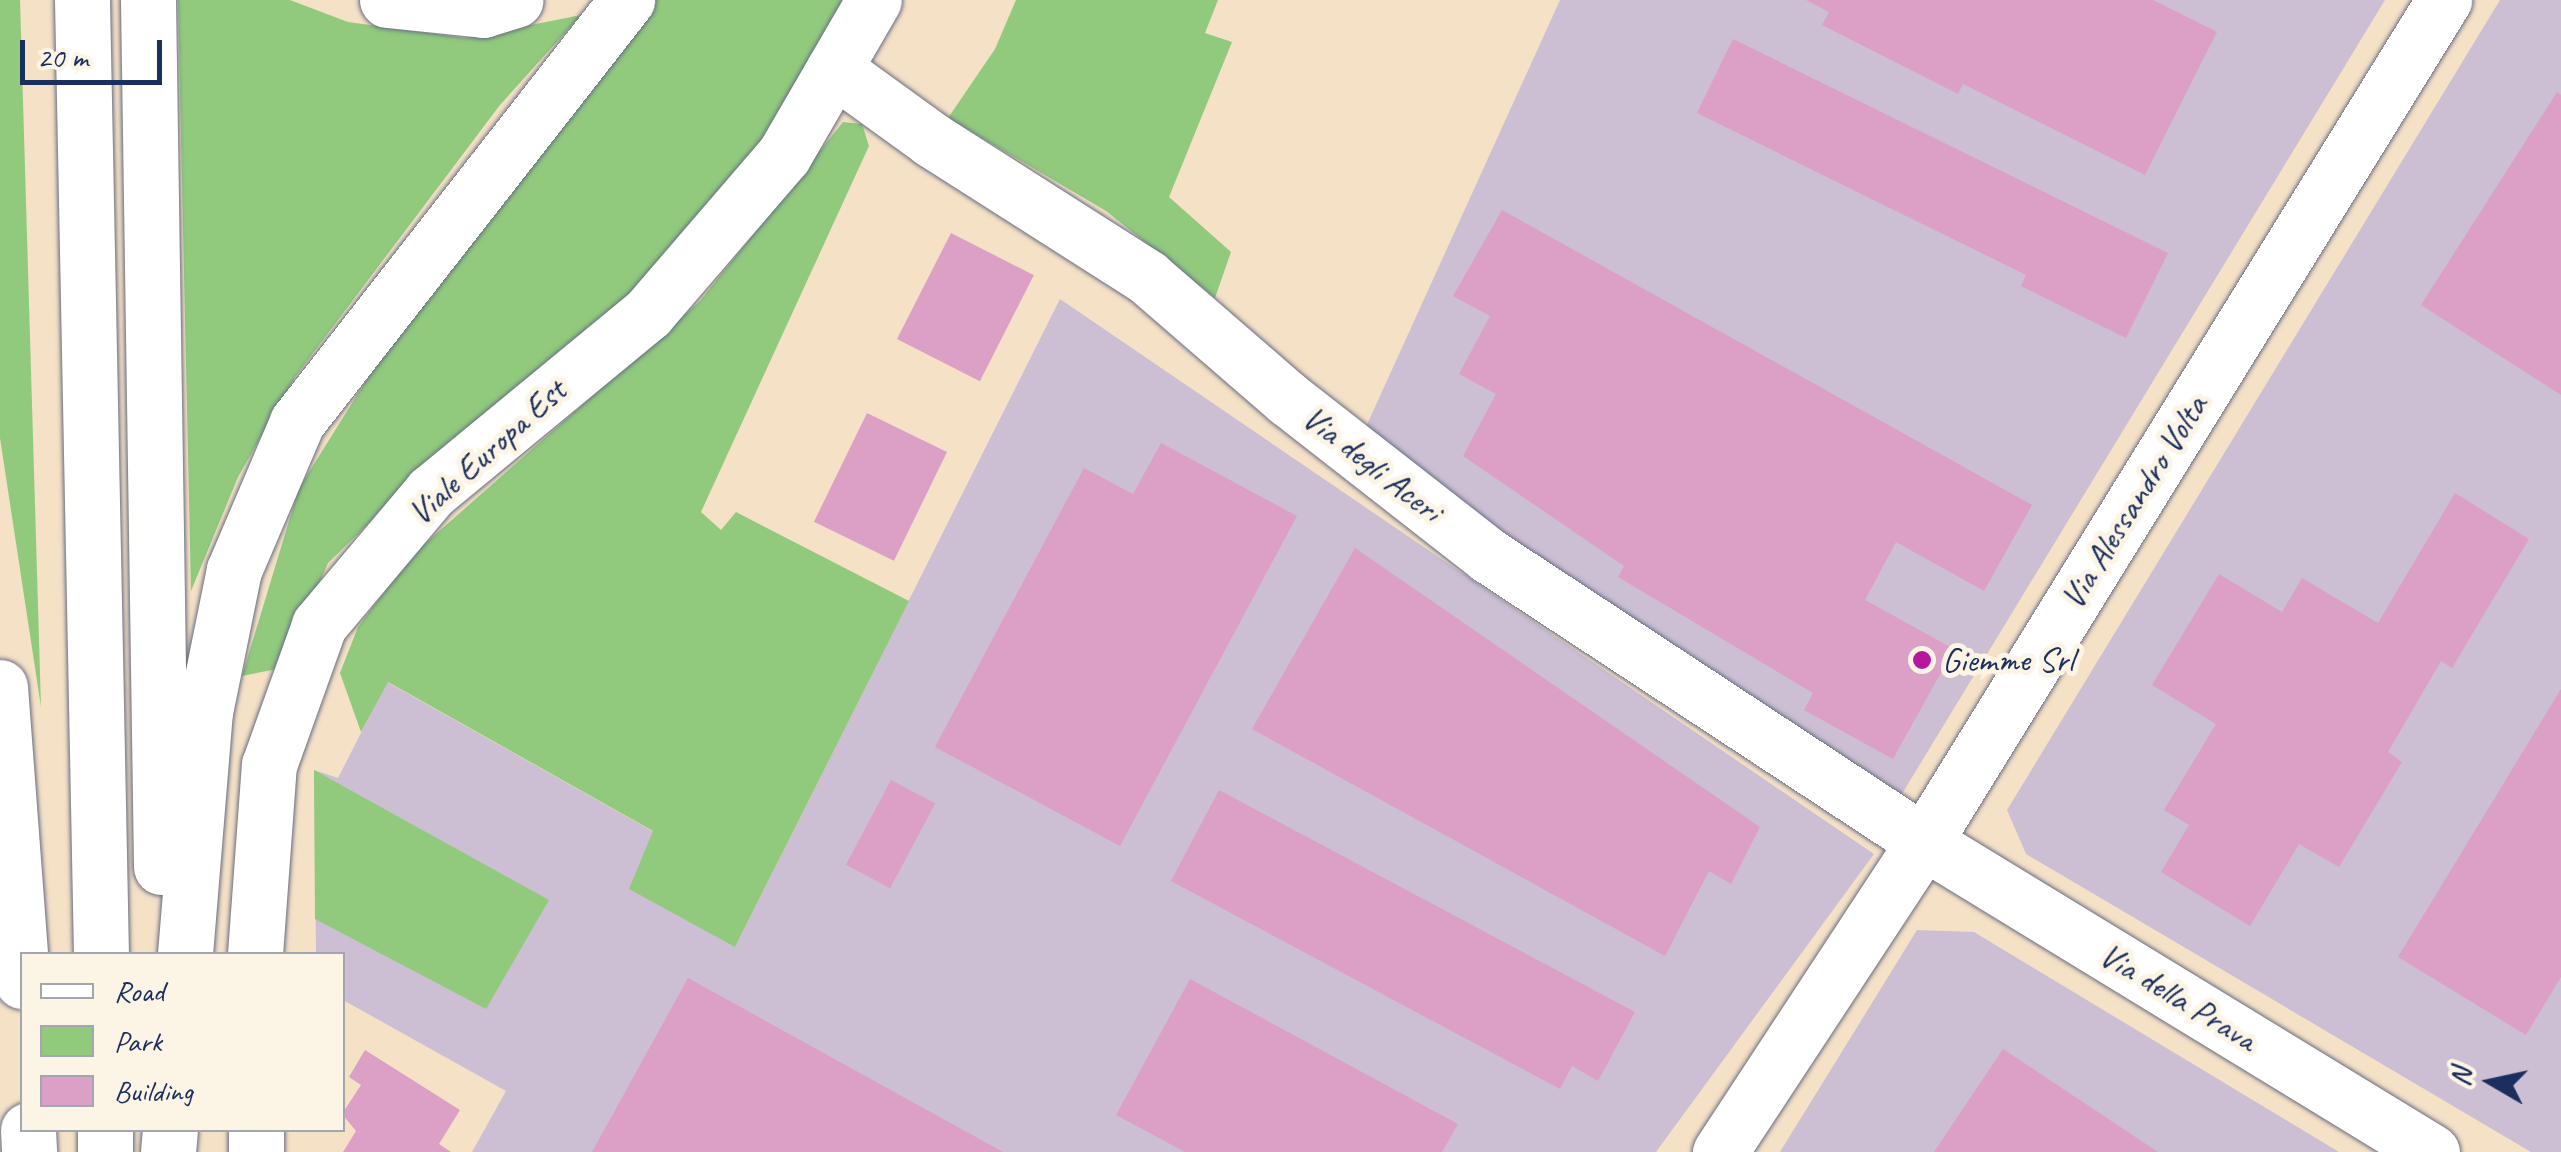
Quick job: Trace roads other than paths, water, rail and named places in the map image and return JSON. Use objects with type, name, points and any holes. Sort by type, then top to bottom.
[{"type":"main road","points":[[55,0],[86,304]]},
{"type":"main road","points":[[82,0],[101,952]]},
{"type":"main road","points":[[148,0],[162,952]]},
{"type":"main road","points":[[387,0],[483,10],[516,0]]},
{"type":"main road","points":[[185,952],[205,712],[230,588],[297,422],[626,0]]},
{"type":"main road","name":"Viale Europa Est","points":[[256,952],[268,765],[319,625],[431,492],[648,313],[784,155],[874,0]]},
{"type":"main road","name":"Via Alessandro Volta","points":[[1720,1152],[1924,842],[2444,0]]},
{"type":"main road","name":"Via degli Aceri","points":[[834,69],[932,140],[1147,277],[1490,556],[1924,842]]},
{"type":"main road","points":[[0,687],[10,754],[20,952]]},
{"type":"main road","name":"Via della Prava","points":[[1924,842],[2432,1152]]},
{"type":"place","name":"Giemme Srl","points":[[1922,660]]}]
